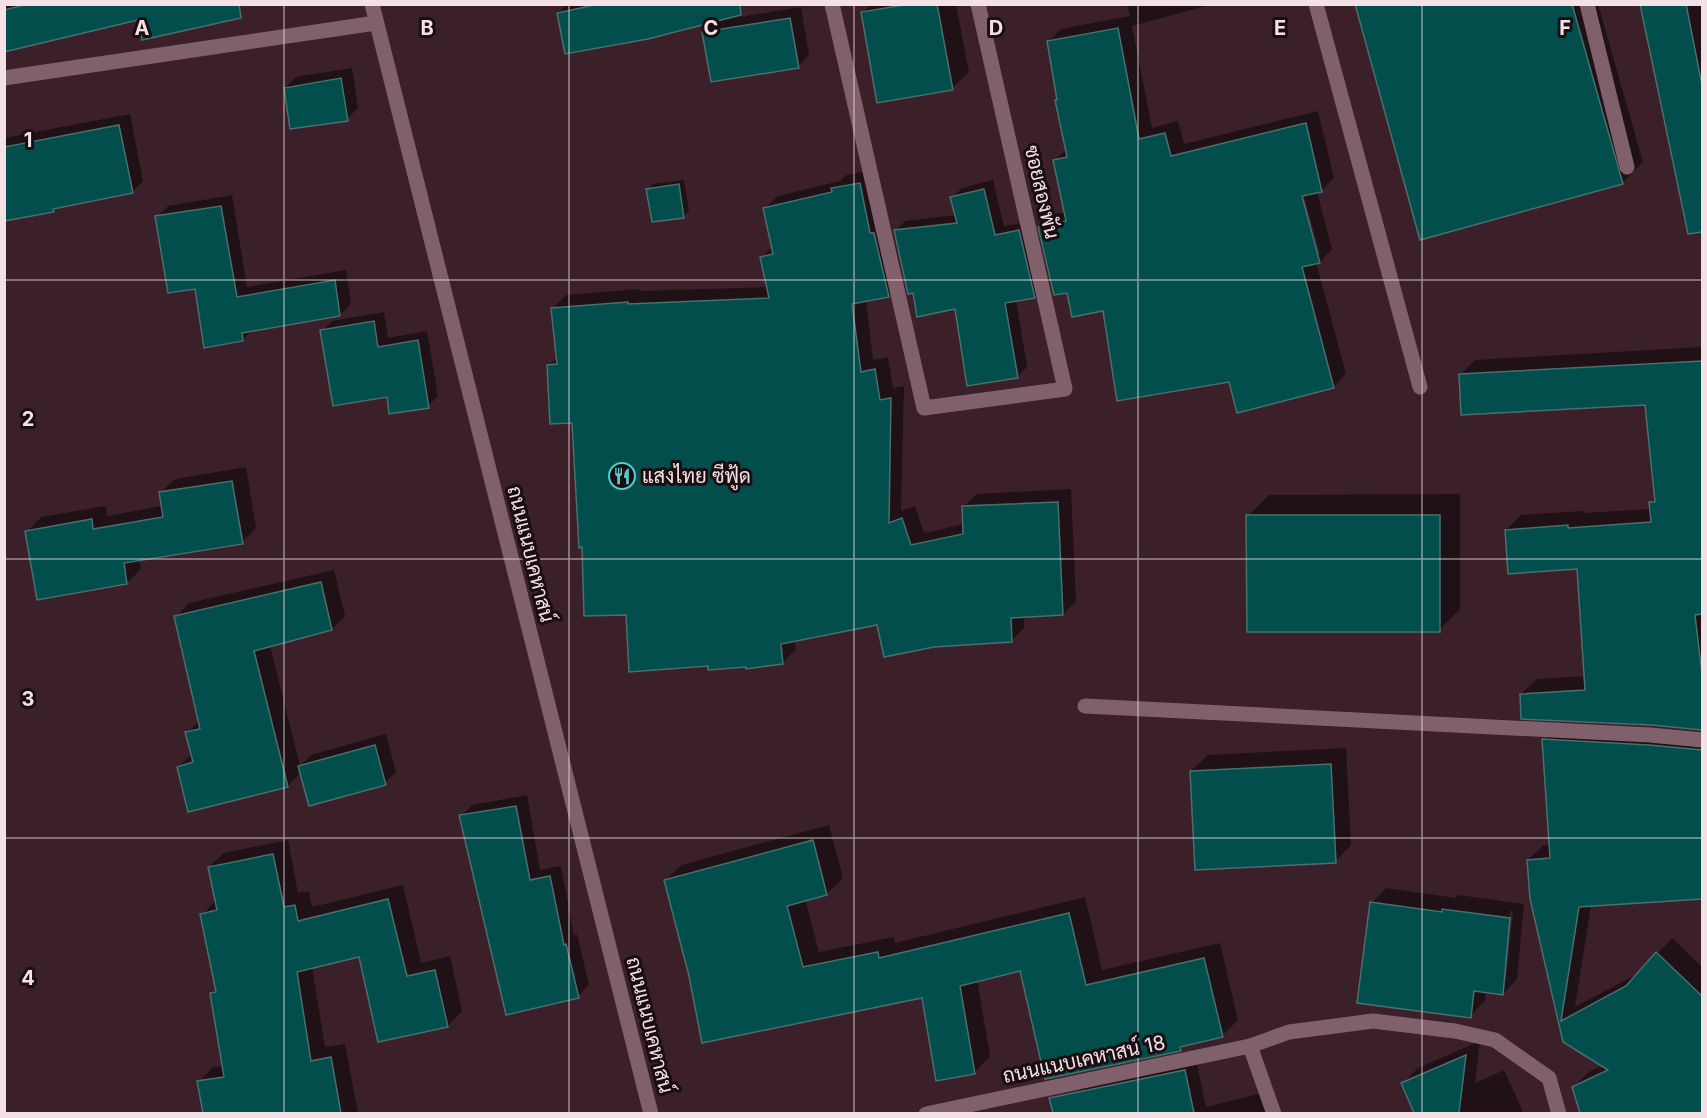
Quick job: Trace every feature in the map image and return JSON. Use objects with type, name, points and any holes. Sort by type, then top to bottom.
[{"type":"street","name":"ถนนแนบเคหาสน์","points":[[372,4],[651,1113]]},
{"type":"street","name":"ซอยสองพัน","points":[[832,4],[924,408],[1065,389],[978,4]]},
{"type":"street","points":[[1316,4],[1420,387]]},
{"type":"street","points":[[1587,4],[1627,167]]},
{"type":"street","points":[[4,78],[376,23]]},
{"type":"street","points":[[1085,706],[1650,735],[1702,740]]},
{"type":"street","name":"ถนนแนบเคหาสน์ 18","points":[[926,1113],[1250,1046],[1289,1032],[1373,1021],[1455,1031],[1495,1040],[1549,1078],[1559,1113]]},
{"type":"street","points":[[1250,1046],[1274,1113]]},
{"type":"building","points":[[28,4],[239,4],[241,18],[142,40],[138,20],[4,52],[4,10]]},
{"type":"building","points":[[599,4],[740,4],[741,15],[648,39],[565,54],[557,13]]},
{"type":"building","points":[[910,4],[937,4],[953,90],[877,103],[861,12]]},
{"type":"building","points":[[1355,4],[1572,4],[1623,184],[1420,240]]},
{"type":"building","points":[[1640,4],[1686,4],[1702,85],[1702,232],[1688,234]]},
{"type":"building","points":[[790,18],[799,68],[711,82],[702,32]]},
{"type":"building","points":[[1118,28],[1139,139],[1165,133],[1171,156],[1306,123],[1322,192],[1302,196],[1320,263],[1302,267],[1334,388],[1237,413],[1229,382],[1117,401],[1103,311],[1072,317],[1067,293],[1054,295],[1038,227],[1066,221],[1053,160],[1067,157],[1055,100],[1057,100],[1047,41]]},
{"type":"building","points":[[341,78],[348,121],[290,129],[284,88]]},
{"type":"building","points":[[119,125],[133,193],[53,209],[54,212],[4,221],[4,147]]},
{"type":"building","points":[[860,183],[870,233],[874,233],[889,297],[852,304],[861,372],[875,369],[880,400],[891,398],[889,523],[902,518],[911,545],[963,534],[962,506],[1058,502],[1063,615],[1011,618],[1012,642],[934,647],[884,657],[877,625],[781,644],[783,664],[746,669],[746,667],[708,670],[708,666],[629,672],[626,615],[584,616],[582,547],[579,548],[572,423],[550,424],[547,365],[557,364],[551,308],[628,302],[628,304],[769,298],[760,257],[773,254],[763,208],[832,192],[831,188]]},
{"type":"building","points":[[679,184],[684,218],[652,222],[646,189]]},
{"type":"building","points":[[984,189],[995,235],[1019,230],[1035,298],[1005,303],[1018,378],[967,386],[955,309],[917,317],[913,293],[908,294],[894,230],[957,223],[950,197]]},
{"type":"building","points":[[221,206],[237,297],[335,280],[340,316],[242,333],[243,341],[204,348],[195,289],[168,293],[155,216]]},
{"type":"building","points":[[374,321],[378,347],[418,340],[429,408],[389,414],[387,397],[333,406],[320,330]]},
{"type":"building","points":[[1702,361],[1702,614],[1695,615],[1702,674],[1702,730],[1651,725],[1521,719],[1520,694],[1585,690],[1577,569],[1508,574],[1505,530],[1651,522],[1649,502],[1655,502],[1645,405],[1461,415],[1459,374]]},
{"type":"building","points":[[232,481],[243,544],[124,563],[127,584],[37,600],[25,531],[92,519],[93,529],[163,517],[159,492]]},
{"type":"building","points":[[1246,515],[1440,515],[1440,632],[1247,632]]},
{"type":"building","points":[[321,582],[332,630],[254,651],[288,787],[188,812],[177,767],[193,762],[185,732],[200,729],[174,616]]},
{"type":"building","points":[[1542,739],[1702,750],[1702,899],[1579,907],[1561,1021],[1626,986],[1656,952],[1702,996],[1702,1113],[1580,1113],[1572,1087],[1608,1070],[1563,1042],[1530,899],[1527,860],[1550,858]]},
{"type":"building","points":[[375,745],[386,785],[309,806],[298,766]]},
{"type":"building","points":[[1331,764],[1336,863],[1195,870],[1190,771]]},
{"type":"building","points":[[516,806],[530,880],[550,876],[564,945],[566,944],[579,998],[506,1015],[459,815]]},
{"type":"building","points":[[813,840],[827,895],[787,906],[803,967],[878,952],[879,958],[1069,913],[1086,985],[1204,958],[1223,1037],[1180,1047],[1181,1051],[1045,1079],[1020,971],[960,986],[975,1074],[936,1081],[922,998],[702,1043],[689,976],[664,880]]},
{"type":"building","points":[[273,854],[284,907],[295,905],[298,921],[388,899],[407,976],[435,970],[448,1027],[378,1042],[359,957],[297,972],[311,1061],[331,1057],[341,1113],[203,1113],[197,1081],[224,1077],[210,993],[216,992],[200,914],[217,910],[208,867]]},
{"type":"building","points":[[1370,902],[1510,918],[1503,995],[1474,991],[1471,1018],[1357,1003]]},
{"type":"building","points":[[1466,1055],[1459,1113],[1414,1113],[1401,1083]]},
{"type":"building","points":[[1185,1070],[1194,1113],[1053,1113],[1049,1098]]},
{"type":"place","name":"แสงไทย ซีฟู้ด","points":[[622,476]]}]
